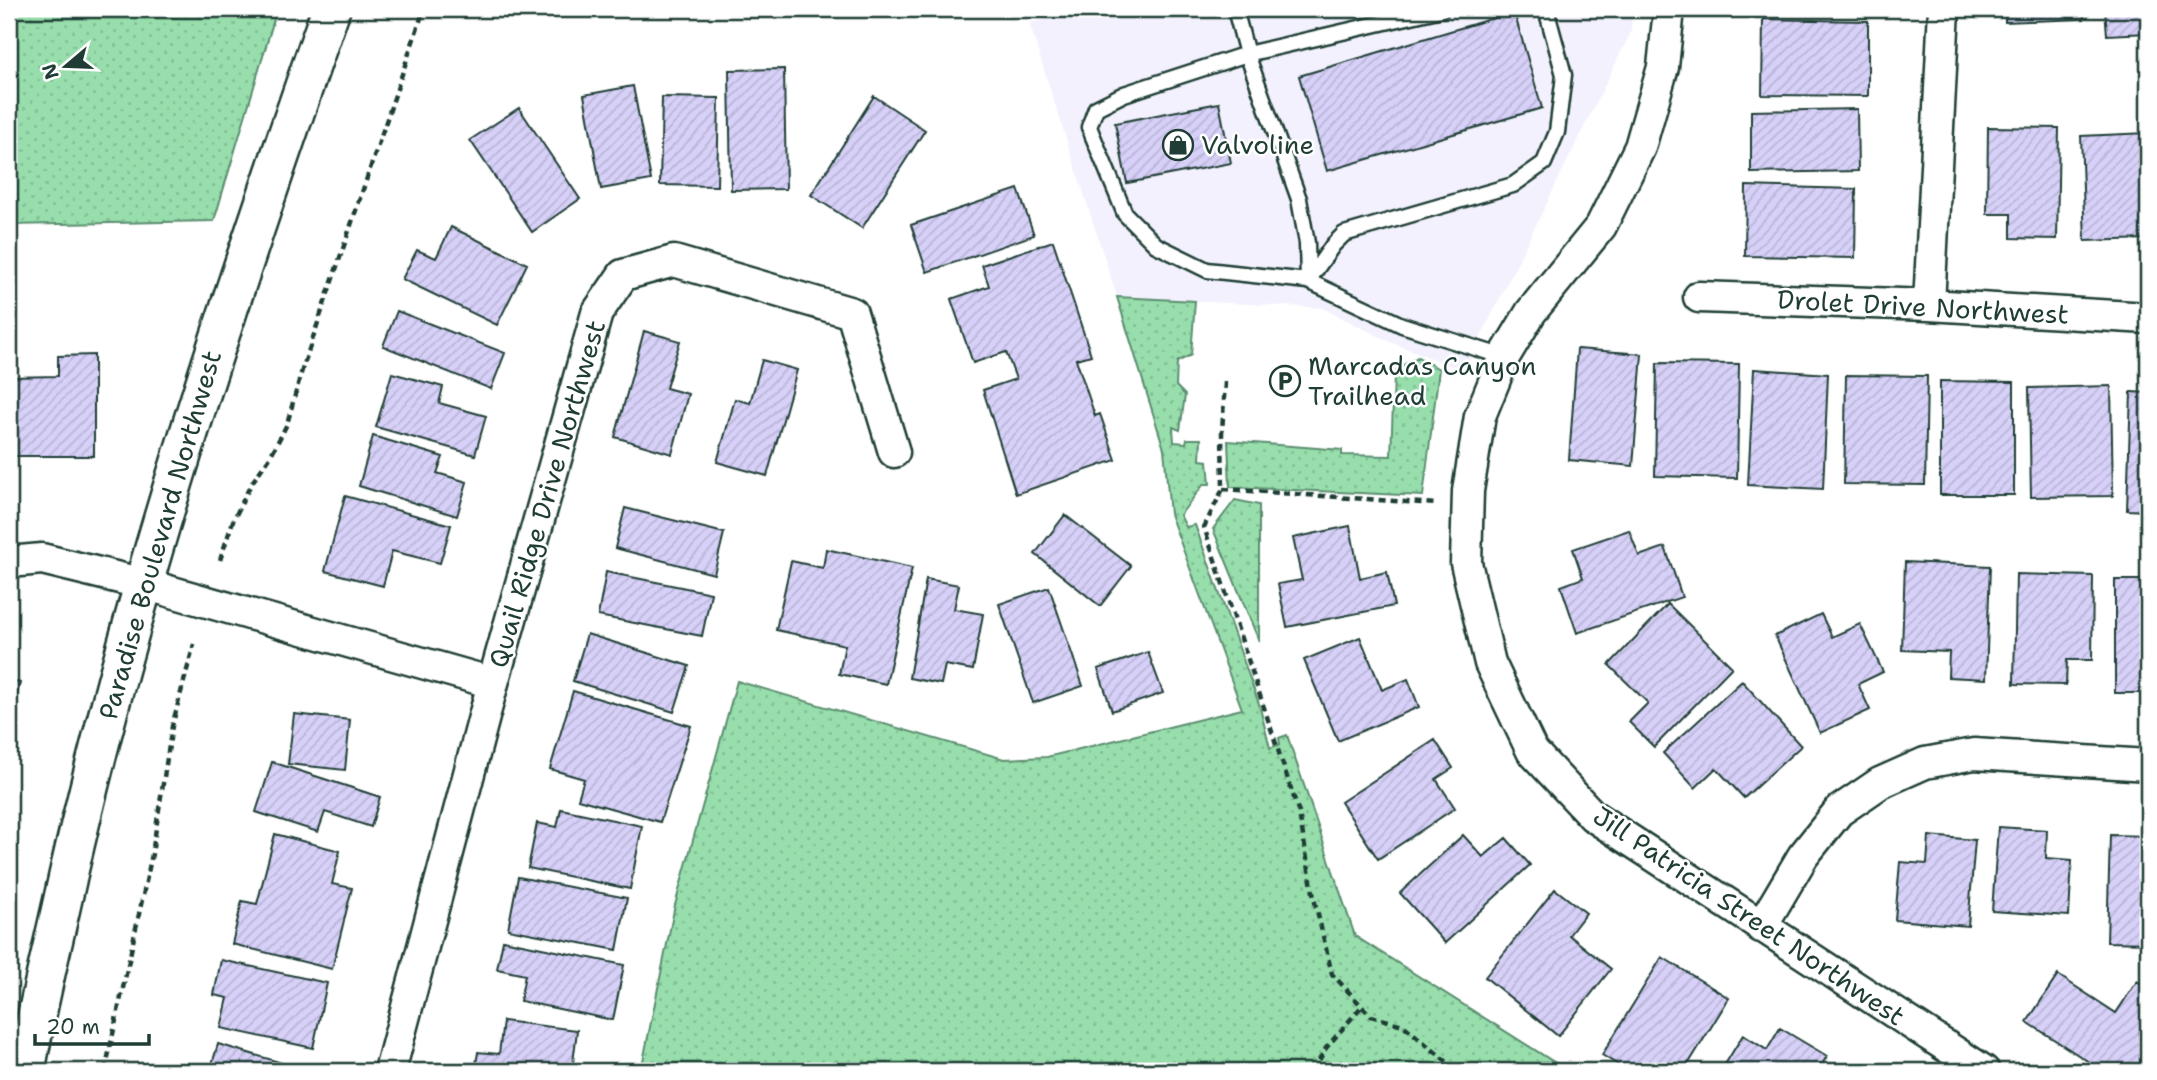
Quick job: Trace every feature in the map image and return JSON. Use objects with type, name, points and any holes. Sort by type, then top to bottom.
[{"type":"street","name":"Paradise Boulevard Northwest","points":[[26,1071],[93,766],[144,584],[214,349],[331,9]]},
{"type":"street","name":"Jill Patricia Street Northwest","points":[[1669,9],[1663,67],[1640,147],[1601,226],[1531,312],[1503,357],[1480,416],[1468,504],[1466,563],[1490,663],[1532,751],[1593,816],[1984,1071]]},
{"type":"street","points":[[1929,305],[1944,9]]},
{"type":"street","name":"Quail Ridge Drive Northwest","points":[[390,1071],[493,683],[597,313],[623,275],[674,261],[852,313],[894,452]]},
{"type":"street","name":"Drolet Drive Northwest","points":[[1699,297],[1929,305],[2148,318]]},
{"type":"street","name":"Quail Ridge Drive Northwest","points":[[9,562],[42,559],[144,584],[493,683]]},
{"type":"street","points":[[1761,926],[1803,856],[1839,811],[1880,783],[1925,763],[1974,754],[2148,765]]},
{"type":"lane","points":[[1235,9],[1247,54],[1299,199],[1307,243],[1308,281]]},
{"type":"lane","points":[[1442,9],[1247,54],[1124,94],[1096,108],[1089,127],[1125,214],[1156,245],[1207,270],[1308,281],[1402,325],[1503,357]]},
{"type":"lane","points":[[1308,281],[1344,234],[1513,185],[1544,163],[1557,132],[1564,75],[1546,9]]},
{"type":"path","points":[[220,560],[233,521],[251,484],[270,457],[287,424],[302,370],[424,9]]},
{"type":"path","points":[[1225,382],[1223,489],[1204,527],[1298,813],[1332,974],[1371,1016],[1404,1025],[1458,1071]]},
{"type":"path","points":[[1223,489],[1419,504],[1468,504]]},
{"type":"path","points":[[105,1071],[152,854],[172,726],[194,644]]},
{"type":"path","points":[[1313,1071],[1326,1048],[1362,1006]]},
{"type":"shaded area","points":[[1092,9],[1632,9],[1631,32],[1464,371],[1390,342],[1322,308],[1117,297],[1029,23]]},
{"type":"green space","points":[[9,9],[277,9],[214,221],[9,225]]},
{"type":"green space","points":[[1117,297],[1195,301],[1191,355],[1177,362],[1176,386],[1185,395],[1180,430],[1173,427],[1174,442],[1186,443],[1187,439],[1201,439],[1200,460],[1208,461],[1210,484],[1204,484],[1180,515],[1186,527],[1195,525],[1259,704],[1270,748],[1280,744],[1279,738],[1287,735],[1355,936],[1568,1071],[641,1071],[675,905],[737,681],[1004,759],[1047,757],[1242,709],[1170,514],[1164,449]]},
{"type":"green space","points":[[1418,357],[1439,369],[1423,496],[1230,487],[1228,441],[1342,450],[1342,455],[1391,456],[1394,376],[1398,368]]},
{"type":"green space","points":[[1235,500],[1259,505],[1259,641],[1213,529]]},
{"type":"building","points":[[2005,9],[2084,9],[2084,19],[2005,22]]},
{"type":"building","points":[[2105,9],[2148,9],[2148,33],[2107,35]]},
{"type":"building","points":[[1514,12],[1542,108],[1327,171],[1299,76]]},
{"type":"building","points":[[1763,19],[1868,21],[1868,96],[1762,95]]},
{"type":"building","points":[[784,69],[786,189],[731,190],[729,70]]},
{"type":"building","points":[[633,86],[651,180],[601,189],[584,95]]},
{"type":"building","points":[[874,96],[925,130],[862,228],[811,195]]},
{"type":"building","points":[[662,97],[719,98],[717,186],[660,185]]},
{"type":"building","points":[[1219,103],[1231,163],[1127,183],[1115,123]]},
{"type":"building","points":[[519,108],[580,199],[532,232],[470,140]]},
{"type":"building","points":[[1857,109],[1858,171],[1751,173],[1751,111]]},
{"type":"building","points":[[1988,127],[2059,128],[2057,239],[2011,238],[2011,214],[1987,214]]},
{"type":"building","points":[[2148,133],[2148,239],[2085,241],[2081,136]]},
{"type":"building","points":[[1746,186],[1856,189],[1855,258],[1745,256]]},
{"type":"building","points":[[1018,189],[1034,235],[927,272],[911,225]]},
{"type":"building","points":[[451,227],[527,264],[497,325],[402,279],[417,250],[436,258]]},
{"type":"building","points":[[1053,241],[1091,355],[1076,359],[1095,416],[1100,414],[1116,460],[1016,494],[983,390],[1016,379],[1006,352],[973,363],[951,299],[989,286],[982,265]]},
{"type":"building","points":[[397,311],[505,353],[491,389],[383,346]]},
{"type":"building","points":[[644,331],[680,341],[666,388],[688,394],[672,454],[615,437]]},
{"type":"building","points":[[1577,349],[1642,354],[1633,466],[1569,460]]},
{"type":"building","points":[[94,355],[94,456],[9,456],[9,377],[58,376],[58,356]]},
{"type":"building","points":[[762,360],[797,370],[767,476],[717,462],[735,399],[750,403]]},
{"type":"building","points":[[1657,363],[1739,364],[1737,478],[1655,476]]},
{"type":"building","points":[[1754,369],[1828,374],[1823,489],[1748,485]]},
{"type":"building","points":[[392,373],[443,387],[439,403],[486,416],[475,455],[376,427]]},
{"type":"building","points":[[1846,375],[1927,376],[1925,485],[1844,484]]},
{"type":"building","points":[[1940,381],[2014,382],[2014,495],[1940,495]]},
{"type":"building","points":[[2111,386],[2113,496],[2031,497],[2029,388]]},
{"type":"building","points":[[2131,392],[2148,393],[2148,511],[2127,510]]},
{"type":"building","points":[[373,436],[443,457],[437,473],[467,482],[457,516],[359,486]]},
{"type":"building","points":[[345,496],[451,525],[440,563],[392,551],[383,586],[325,571]]},
{"type":"building","points":[[625,508],[724,533],[714,574],[615,548]]},
{"type":"building","points":[[1065,515],[1131,566],[1100,606],[1035,554]]},
{"type":"building","points":[[1350,526],[1360,578],[1387,572],[1394,606],[1287,627],[1278,584],[1302,580],[1293,538]]},
{"type":"building","points":[[1629,530],[1639,556],[1665,547],[1682,597],[1577,633],[1561,586],[1583,578],[1573,549]]},
{"type":"building","points":[[826,549],[912,568],[886,684],[839,674],[845,645],[776,630],[791,561],[823,568]]},
{"type":"building","points":[[1905,562],[1990,566],[1986,679],[1948,677],[1949,652],[1902,650]]},
{"type":"building","points":[[606,572],[711,593],[702,636],[598,616]]},
{"type":"building","points":[[2016,574],[2093,576],[2092,660],[2067,660],[2066,685],[2014,684]]},
{"type":"building","points":[[926,579],[959,585],[954,609],[983,614],[973,670],[945,665],[941,684],[909,678]]},
{"type":"building","points":[[2115,580],[2148,580],[2148,693],[2115,693]]},
{"type":"building","points":[[1049,587],[1083,686],[1033,703],[999,604]]},
{"type":"building","points":[[1668,604],[1732,667],[1654,747],[1629,722],[1648,703],[1609,665]]},
{"type":"building","points":[[1821,614],[1832,637],[1860,624],[1883,672],[1858,684],[1870,710],[1820,733],[1775,636]]},
{"type":"building","points":[[587,634],[689,666],[674,712],[573,681]]},
{"type":"building","points":[[1360,637],[1382,690],[1408,679],[1419,707],[1338,741],[1304,660]]},
{"type":"building","points":[[1148,652],[1163,693],[1112,711],[1098,669]]},
{"type":"building","points":[[9,680],[20,683],[9,723]]},
{"type":"building","points":[[1742,681],[1801,746],[1744,798],[1716,768],[1695,788],[1663,753]]},
{"type":"building","points":[[573,691],[691,726],[660,822],[578,799],[584,779],[550,769]]},
{"type":"building","points":[[294,714],[350,720],[345,770],[288,764]]},
{"type":"building","points":[[1435,740],[1453,768],[1436,779],[1455,808],[1378,859],[1341,802]]},
{"type":"building","points":[[272,762],[380,797],[371,827],[325,812],[318,832],[256,812]]},
{"type":"building","points":[[561,809],[642,826],[630,889],[528,868],[537,823],[557,827]]},
{"type":"building","points":[[1998,827],[2047,830],[2046,858],[2072,860],[2069,916],[1992,911]]},
{"type":"building","points":[[275,834],[340,851],[332,884],[352,888],[332,969],[232,944],[242,901],[257,904]]},
{"type":"building","points":[[1463,835],[1483,857],[1506,838],[1530,865],[1445,943],[1400,893]]},
{"type":"building","points":[[2110,835],[2148,836],[2148,943],[2107,942]]},
{"type":"building","points":[[1929,836],[1975,840],[1968,926],[1895,920],[1900,862],[1927,864]]},
{"type":"building","points":[[518,877],[627,898],[617,950],[508,929]]},
{"type":"building","points":[[1555,889],[1586,913],[1569,935],[1611,969],[1558,1036],[1485,977]]},
{"type":"building","points":[[503,940],[624,965],[613,1020],[520,1001],[525,975],[497,969]]},
{"type":"building","points":[[1662,957],[1729,998],[1684,1071],[1628,1071],[1602,1055]]},
{"type":"building","points":[[221,960],[327,983],[313,1048],[221,1028],[228,998],[214,995]]},
{"type":"building","points":[[2058,975],[2116,1013],[2137,981],[2148,988],[2148,1071],[2103,1071],[2027,1022]]},
{"type":"building","points":[[503,1021],[577,1030],[572,1071],[475,1071],[478,1052],[499,1054]]},
{"type":"building","points":[[1780,1028],[1827,1056],[1818,1071],[1721,1071],[1743,1035],[1767,1050]]},
{"type":"building","points":[[218,1044],[309,1071],[210,1071]]},
{"type":"place","name":"Valvoline","points":[[1178,145]]},
{"type":"place","name":"Marcadas Canyon Trailhead","points":[[1285,381]]}]
